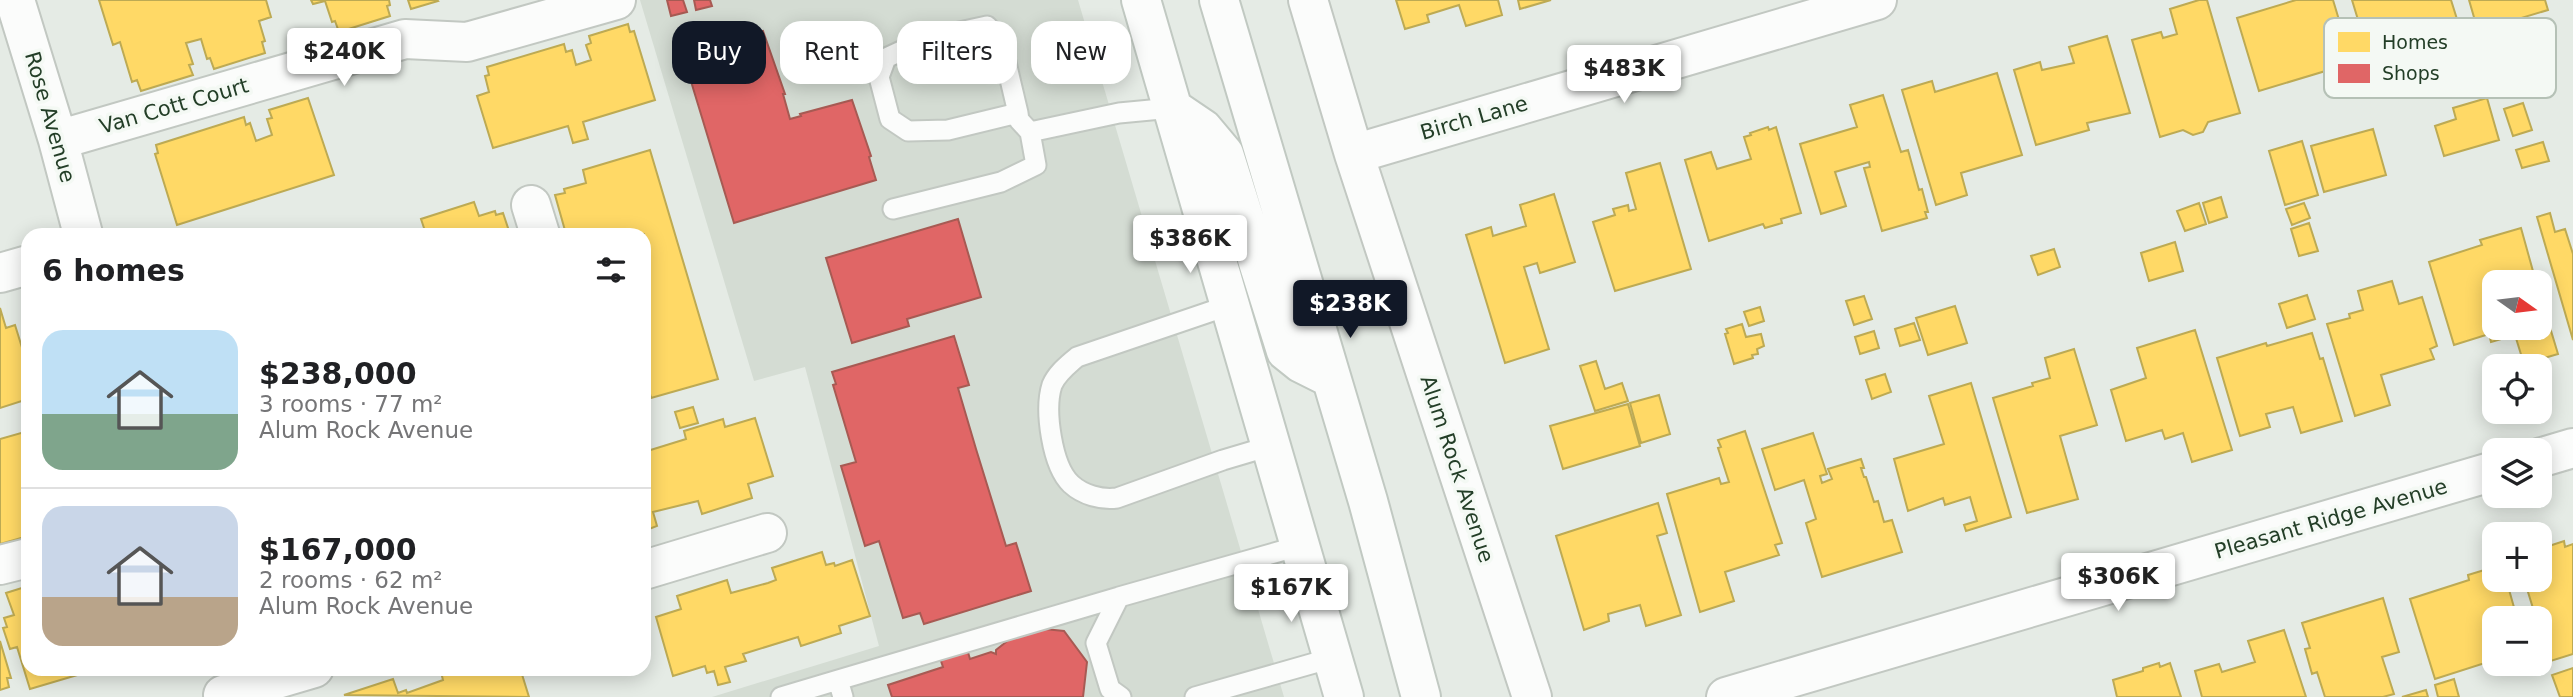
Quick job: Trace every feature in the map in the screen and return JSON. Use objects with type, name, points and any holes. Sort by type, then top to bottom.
[{"type":"street","name":"Rose Avenue","points":[[15,0],[58,140],[81,228]]},
{"type":"street","name":"Van Cott Court","points":[[58,140],[405,39],[467,42],[616,0]]},
{"type":"street","points":[[1141,0],[1344,697]]},
{"type":"street","points":[[1219,0],[1368,501],[1421,697]]},
{"type":"street","name":"Alum Rock Avenue","points":[[1308,0],[1354,154],[1532,697]]},
{"type":"street","name":"Birch Lane","points":[[1354,154],[1877,0]]},
{"type":"street","points":[[1172,108],[1203,129],[1224,154],[1286,351],[1301,363],[1331,378]]},
{"type":"street","points":[[0,273],[21,267]]},
{"type":"street","points":[[2552,454],[2573,448]]},
{"type":"street","name":"Pleasant Ridge Avenue","points":[[1726,697],[2482,475]]},
{"type":"street","points":[[651,568],[767,533]]},
{"type":"street","points":[[0,565],[21,560]]},
{"type":"street","points":[[221,687],[275,676]]},
{"type":"lane","points":[[893,209],[1001,183],[1036,165],[1030,132],[1019,120],[1018,113],[1001,41],[987,26],[928,39],[886,58],[879,78],[890,119],[908,131],[947,130],[1018,113]]},
{"type":"lane","points":[[1030,132],[1119,113],[1172,108]]},
{"type":"lane","points":[[1230,305],[1077,357],[1060,371],[1052,386],[1048,422],[1059,466],[1070,484],[1086,493],[1105,499],[1117,498],[1270,446]]},
{"type":"lane","points":[[781,697],[841,689],[1119,597],[1299,546]]},
{"type":"lane","points":[[1119,597],[1096,643],[1110,690],[1121,697]]},
{"type":"lane","points":[[1195,697],[1332,658]]},
{"type":"shaded area","points":[[640,0],[1078,0],[1084,21],[1031,21],[1031,84],[1103,84],[1284,697],[712,697],[879,646],[805,367],[754,381]]},
{"type":"building: Homes","points":[[99,0],[266,0],[271,17],[259,21],[265,41],[262,42],[265,53],[214,69],[210,58],[207,59],[201,39],[186,43],[193,64],[189,65],[193,75],[141,91],[137,80],[132,82],[120,42],[113,45]]},
{"type":"building: Homes","points":[[311,0],[389,0],[390,5],[387,6],[390,16],[339,32],[335,21],[332,22],[325,1],[313,4]]},
{"type":"building: Homes","points":[[408,0],[437,0],[438,1],[411,9]]},
{"type":"building: Homes","points":[[1396,0],[1498,0],[1502,15],[1466,26],[1459,5],[1427,15],[1429,22],[1405,29]]},
{"type":"building: Homes","points":[[1518,0],[1551,0],[1520,9]]},
{"type":"building: Homes","points":[[2207,0],[2240,113],[2208,122],[2203,132],[2193,135],[2183,130],[2160,137],[2132,40],[2161,32],[2163,38],[2177,34],[2170,9]]},
{"type":"building: Homes","points":[[2296,0],[2333,0],[2338,18],[2324,18],[2324,71],[2259,91],[2237,18]]},
{"type":"building: Homes","points":[[2352,0],[2451,0],[2457,18],[2357,18]]},
{"type":"building: Homes","points":[[2469,0],[2545,0],[2548,10],[2521,18],[2474,18]]},
{"type":"building: Homes","points":[[628,24],[630,32],[634,31],[655,100],[583,122],[588,139],[573,143],[568,126],[493,148],[477,96],[489,92],[485,76],[489,75],[487,67],[564,44],[566,52],[572,50],[576,65],[591,60],[586,45],[591,43],[589,36]]},
{"type":"building: Homes","points":[[2107,36],[2130,113],[2087,123],[2089,130],[2036,145],[2014,70],[2040,62],[2042,70],[2074,63],[2069,47]]},
{"type":"building: Homes","points":[[1997,73],[2022,155],[1961,173],[1967,195],[1936,205],[1902,90],[1932,81],[1935,92]]},
{"type":"building: Homes","points":[[1883,95],[1901,152],[1908,150],[1928,212],[1925,212],[1927,218],[1882,231],[1864,168],[1870,167],[1869,162],[1835,172],[1846,206],[1821,214],[1800,144],[1857,127],[1850,105]]},
{"type":"building: Homes","points":[[308,98],[334,175],[177,225],[155,154],[158,153],[156,145],[244,117],[246,125],[250,123],[256,141],[272,135],[267,119],[272,118],[269,110]]},
{"type":"building: Homes","points":[[2487,98],[2499,140],[2444,156],[2435,126],[2456,119],[2453,108]]},
{"type":"building: Homes","points":[[2523,103],[2532,130],[2513,136],[2504,109]]},
{"type":"building: Homes","points":[[1768,127],[1769,130],[1776,127],[1801,213],[1781,219],[1782,223],[1765,228],[1763,224],[1709,241],[1685,160],[1711,152],[1717,169],[1751,159],[1744,137]]},
{"type":"building: Homes","points":[[2373,129],[2386,175],[2324,192],[2311,146]]},
{"type":"building: Homes","points":[[2302,141],[2318,195],[2285,205],[2269,151]]},
{"type":"building: Homes","points":[[2543,142],[2549,161],[2522,168],[2516,150]]},
{"type":"building: Homes","points":[[650,150],[718,379],[651,398],[651,228],[564,228],[555,195],[565,193],[564,189],[586,183],[583,170]]},
{"type":"building: Homes","points":[[1660,163],[1691,269],[1615,291],[1593,222],[1615,215],[1613,209],[1628,205],[1629,211],[1636,209],[1626,173]]},
{"type":"building: Homes","points":[[1554,194],[1575,262],[1540,273],[1537,263],[1524,267],[1549,349],[1505,363],[1466,235],[1491,227],[1493,236],[1526,226],[1520,205]]},
{"type":"building: Homes","points":[[2221,197],[2227,217],[2209,223],[2203,203]]},
{"type":"building: Homes","points":[[474,202],[479,216],[495,211],[496,215],[503,213],[508,228],[424,228],[421,219]]},
{"type":"building: Homes","points":[[2199,203],[2206,224],[2185,231],[2177,211]]},
{"type":"building: Homes","points":[[2304,203],[2310,218],[2292,225],[2286,209]]},
{"type":"building: Homes","points":[[2550,213],[2555,232],[2565,229],[2573,254],[2573,340],[2537,217]]},
{"type":"building: Homes","points":[[2309,223],[2318,251],[2299,256],[2291,229]]},
{"type":"building: Homes","points":[[2521,228],[2533,270],[2482,270],[2482,336],[2454,345],[2429,262],[2482,245],[2480,240]]},
{"type":"building: Homes","points":[[2175,242],[2183,271],[2149,281],[2141,253]]},
{"type":"building: Homes","points":[[2054,249],[2060,267],[2038,275],[2031,256]]},
{"type":"building: Homes","points":[[2392,281],[2399,304],[2422,297],[2437,346],[2430,349],[2434,359],[2381,375],[2390,405],[2355,416],[2327,324],[2350,318],[2349,314],[2363,310],[2358,291]]},
{"type":"building: Homes","points":[[2307,295],[2315,319],[2287,328],[2279,304]]},
{"type":"building: Homes","points":[[1864,296],[1872,319],[1854,325],[1846,301]]},
{"type":"building: Homes","points":[[1955,306],[1967,343],[1928,355],[1916,318]]},
{"type":"building: Homes","points":[[1760,307],[1764,321],[1749,326],[1744,312]]},
{"type":"building: Homes","points":[[0,308],[6,328],[15,325],[21,344],[21,401],[0,408]]},
{"type":"building: Homes","points":[[1914,323],[1920,340],[1900,346],[1895,329]]},
{"type":"building: Homes","points":[[1742,324],[1746,337],[1761,334],[1764,346],[1757,349],[1758,354],[1752,355],[1753,358],[1734,364],[1726,329]]},
{"type":"building: Homes","points":[[2195,330],[2232,450],[2192,462],[2183,433],[2165,439],[2162,430],[2126,441],[2111,390],[2146,378],[2137,348]]},
{"type":"building: Homes","points":[[1874,331],[1879,348],[1860,354],[1855,337]]},
{"type":"building: Homes","points":[[2312,333],[2320,359],[2323,358],[2342,421],[2301,433],[2293,407],[2266,414],[2270,427],[2240,436],[2217,358]]},
{"type":"building: Homes","points":[[2552,334],[2558,354],[2552,356],[2521,354],[2517,340],[2552,340]]},
{"type":"building: Homes","points":[[2074,349],[2097,425],[2060,436],[2078,499],[2027,513],[1993,398],[2050,378],[2045,358]]},
{"type":"building: Homes","points":[[1596,361],[1605,389],[1622,383],[1628,401],[1595,411],[1580,366]]},
{"type":"building: Homes","points":[[1885,374],[1891,392],[1872,399],[1866,380]]},
{"type":"building: Homes","points":[[1971,383],[2011,517],[1966,531],[1964,525],[1977,521],[1970,497],[1945,505],[1943,498],[1908,511],[1894,459],[1944,444],[1929,396]]},
{"type":"building: Homes","points":[[1659,395],[1670,434],[1641,443],[1630,403]]},
{"type":"building: Homes","points":[[1628,404],[1640,446],[1563,469],[1550,426]]},
{"type":"building: Homes","points":[[693,407],[698,423],[680,428],[675,412]]},
{"type":"building: Homes","points":[[755,418],[773,476],[748,484],[752,498],[702,514],[698,501],[653,512],[657,526],[651,528],[651,450],[686,439],[684,431],[723,419],[725,427]]},
{"type":"building: Homes","points":[[1745,431],[1782,543],[1775,545],[1779,555],[1725,572],[1734,601],[1700,612],[1667,494],[1719,478],[1721,484],[1729,482],[1718,440]]},
{"type":"building: Homes","points":[[21,433],[21,538],[0,544],[0,439]]},
{"type":"building: Homes","points":[[1813,433],[1827,474],[1820,476],[1822,483],[1832,479],[1828,469],[1861,459],[1864,468],[1861,468],[1874,502],[1878,501],[1884,522],[1892,520],[1902,552],[1822,577],[1806,523],[1816,519],[1804,480],[1775,490],[1762,449]]},
{"type":"building: Homes","points":[[1658,503],[1667,533],[1657,536],[1681,615],[1646,626],[1640,605],[1608,614],[1609,621],[1584,630],[1556,536]]},
{"type":"building: Homes","points":[[2564,541],[2565,547],[2573,544],[2573,654],[2552,661],[2552,606],[2532,606],[2528,592],[2552,592],[2552,545]]},
{"type":"building: Homes","points":[[822,552],[826,565],[834,563],[835,566],[852,560],[870,616],[839,626],[841,633],[801,646],[798,637],[743,654],[746,661],[725,667],[730,682],[718,685],[714,671],[707,673],[705,666],[673,676],[656,617],[681,609],[677,596],[727,580],[731,593],[768,583],[776,580],[772,568]]},
{"type":"building: Homes","points":[[2482,571],[2482,592],[2510,592],[2514,606],[2482,606],[2482,664],[2435,679],[2410,599],[2469,580],[2468,575]]},
{"type":"building: Homes","points":[[21,588],[21,660],[17,647],[10,649],[3,628],[7,627],[4,618],[14,615],[6,593]]},
{"type":"building: Homes","points":[[2383,598],[2399,652],[2382,657],[2394,694],[2383,697],[2325,697],[2317,672],[2312,674],[2305,649],[2310,648],[2302,623]]},
{"type":"building: Homes","points":[[2284,630],[2306,697],[2202,697],[2195,671],[2219,664],[2222,672],[2255,662],[2248,641]]},
{"type":"building: Homes","points":[[0,641],[11,678],[7,678],[9,687],[0,690]]},
{"type":"building: Homes","points":[[2159,663],[2160,667],[2170,663],[2181,697],[2117,697],[2113,680]]},
{"type":"building: Homes","points":[[2573,668],[2573,697],[2560,697],[2552,675]]},
{"type":"building: Homes","points":[[26,676],[74,676],[30,689]]},
{"type":"building: Homes","points":[[442,676],[522,676],[529,697],[344,695],[393,679],[398,693],[406,690],[407,693],[443,680]]},
{"type":"building: Homes","points":[[2454,679],[2459,697],[2438,697],[2435,685]]},
{"type":"building: Homes","points":[[2426,690],[2428,697],[2402,697]]},
{"type":"building: Shops","points":[[667,0],[683,0],[687,12],[671,16]]},
{"type":"building: Shops","points":[[694,0],[710,0],[712,6],[696,10]]},
{"type":"building: Shops","points":[[766,40],[785,94],[790,119],[852,100],[871,156],[869,157],[876,180],[734,223],[692,84],[766,84]]},
{"type":"building: Shops","points":[[958,219],[981,297],[907,319],[909,326],[852,343],[826,258]]},
{"type":"building: Shops","points":[[954,336],[969,385],[958,388],[976,449],[1006,546],[1016,543],[1031,591],[924,624],[920,613],[903,618],[879,541],[865,546],[841,466],[856,462],[833,385],[836,384],[832,372]]},
{"type":"building: Shops","points":[[1025,627],[1064,631],[1087,662],[1083,697],[892,697],[888,685],[943,667],[940,658],[967,649],[970,659],[991,652],[996,654],[996,650]]}]
